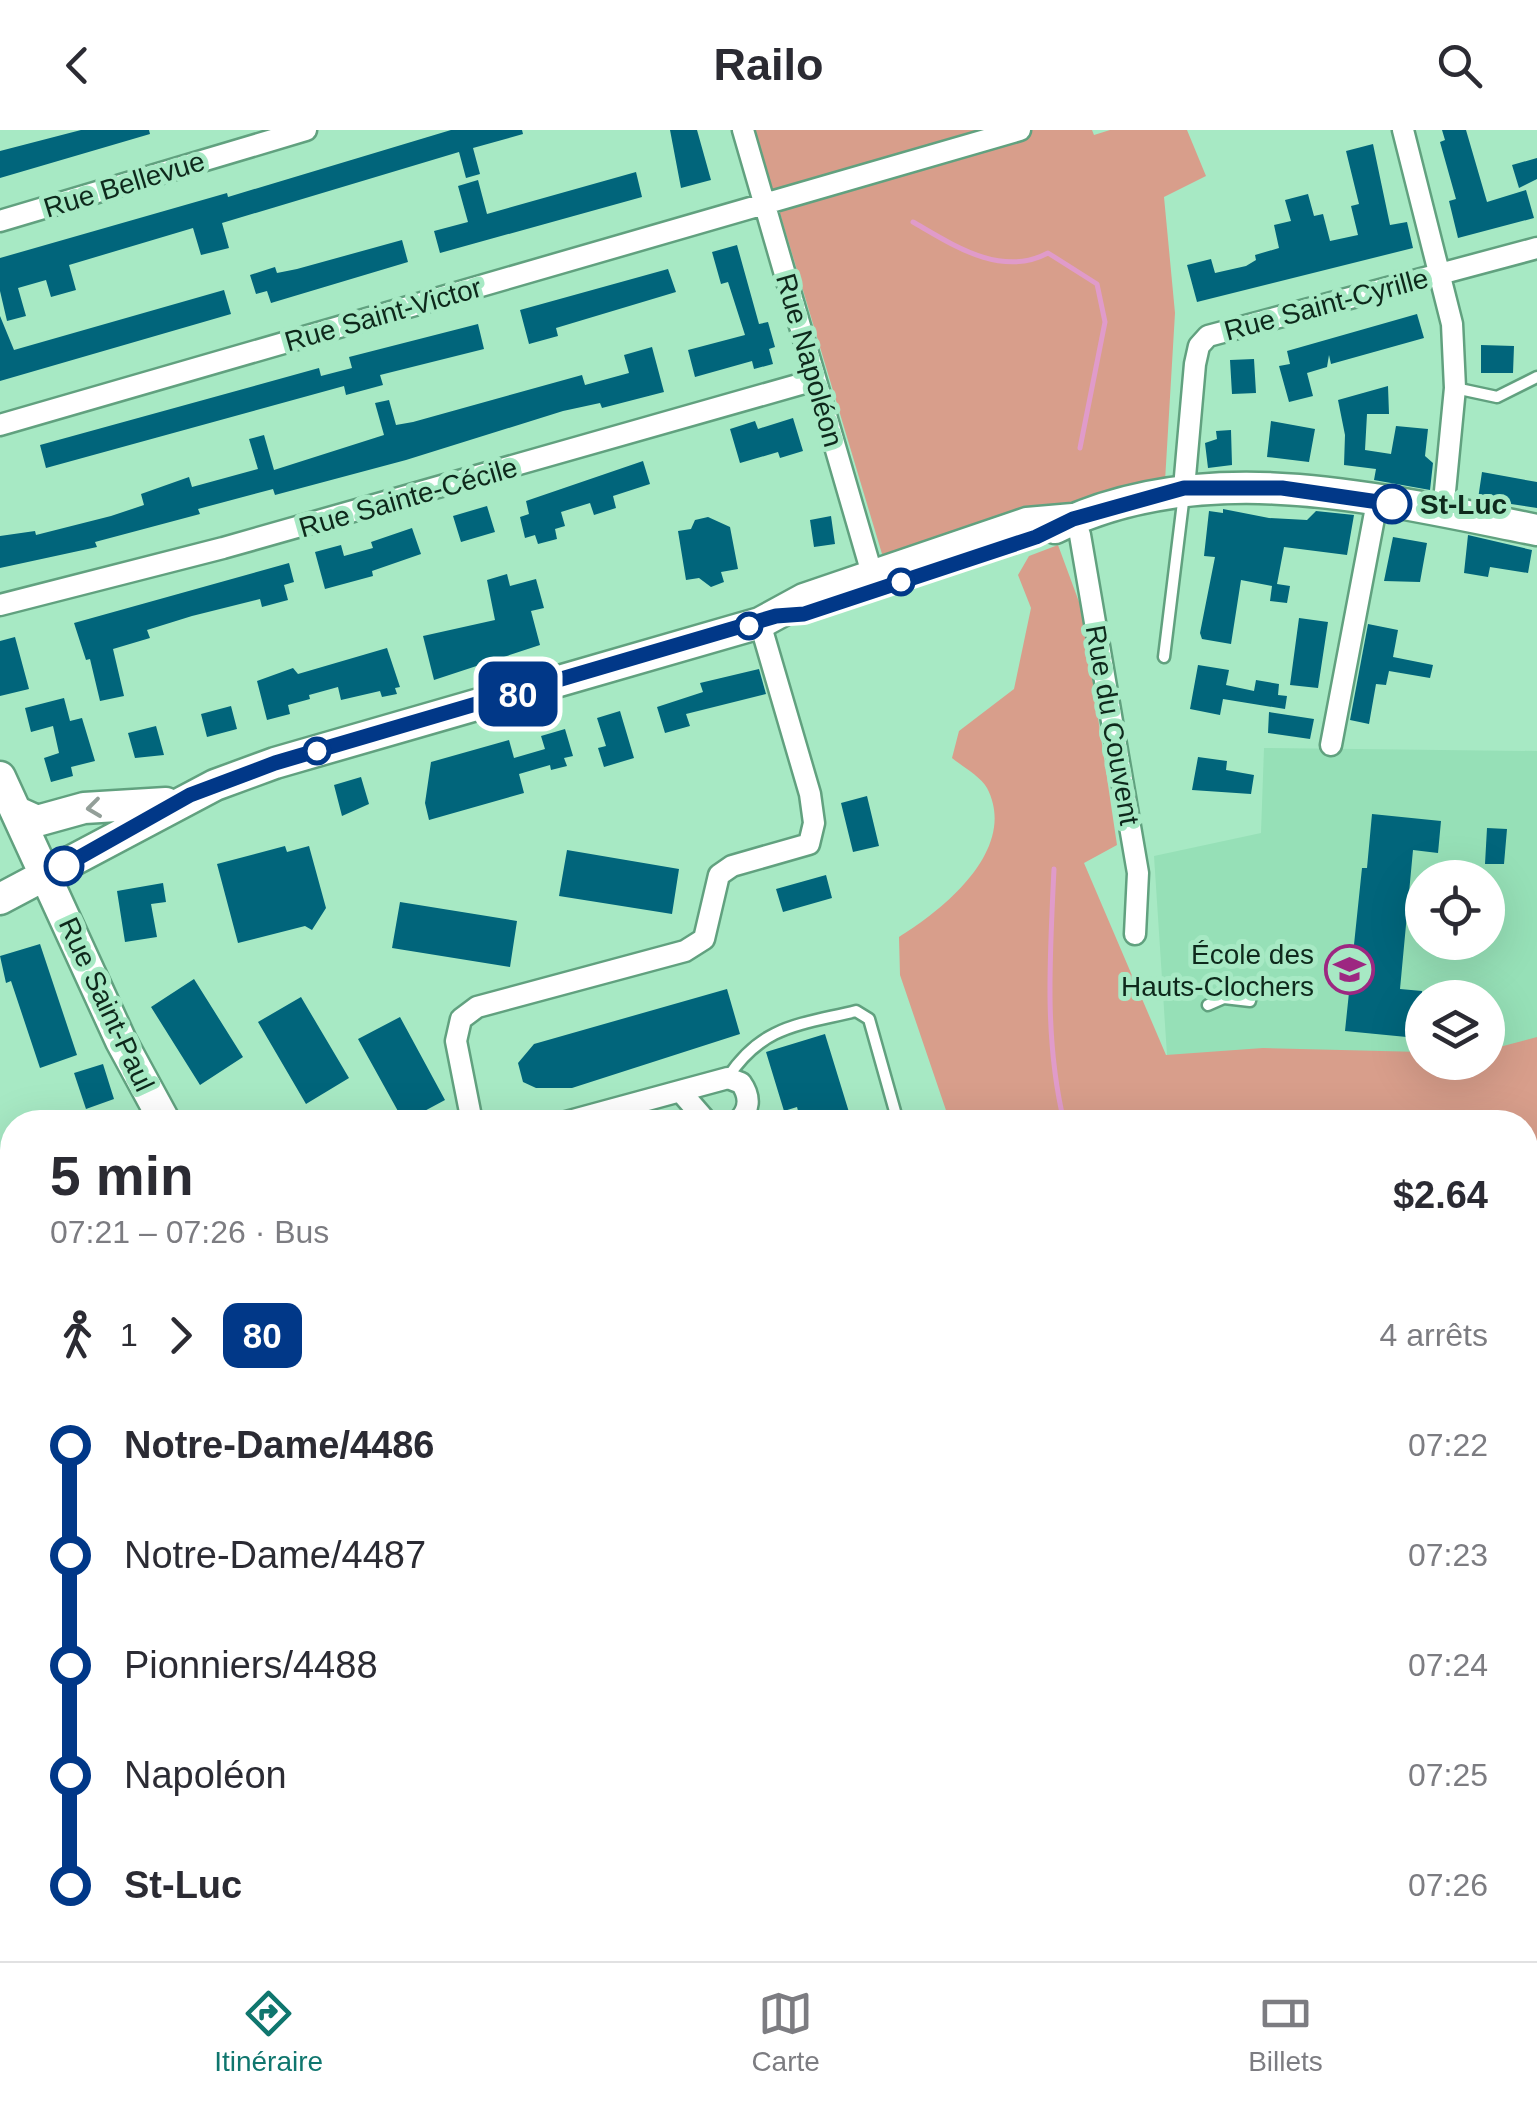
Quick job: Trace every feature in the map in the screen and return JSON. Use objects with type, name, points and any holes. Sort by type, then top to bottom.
[{"type":"street","name":"Rue Bellevue","points":[[0,221],[306,130]]},
{"type":"street","name":"Rue Napoléon","points":[[742,130],[875,582]]},
{"type":"street","name":"Rue Saint-Victor","points":[[0,425],[1020,130]]},
{"type":"street","points":[[1403,130],[1452,324],[1455,388],[1443,512]]},
{"type":"street","name":"Rue Saint-Cyrille","points":[[1184,488],[1195,364],[1199,346],[1208,336],[1537,248]]},
{"type":"street","name":"Rue Sainte-Cécile","points":[[0,605],[223,548],[814,380]]},
{"type":"street","points":[[0,899],[174,803],[275,763],[768,619],[804,599],[875,582],[1027,522],[1073,519],[1184,488],[1282,488],[1537,530]]},
{"type":"street","points":[[1330,745],[1376,502]]},
{"type":"street","name":"Rue du Couvent","points":[[1073,519],[1080,535],[1138,873],[1134,934]]},
{"type":"street","points":[[470,1110],[456,1042],[461,1020],[478,1007],[684,951],[704,939],[719,875],[732,866],[809,844],[814,823],[810,794],[768,619]]},
{"type":"street","name":"Rue Saint-Paul","points":[[0,777],[120,1041],[157,1110]]},
{"type":"street","points":[[17,812],[37,821],[84,808],[174,803]]},
{"type":"street","points":[[610,1110],[728,1078],[741,1082],[748,1098],[746,1110]]},
{"type":"street","points":[[680,1091],[697,1110]]},
{"type":"lane","points":[[1455,388],[1497,397],[1537,377]]},
{"type":"lane","points":[[1164,657],[1184,488]]},
{"type":"lane","points":[[1208,1005],[1224,998],[1250,1001]]},
{"type":"lane","points":[[728,1078],[744,1054],[768,1033],[856,1011],[869,1019],[895,1110]]},
{"type":"shaded area","points":[[755,130],[1092,130],[1094,135],[1110,130],[1187,130],[1206,176],[1164,197],[1175,313],[1165,481],[885,564]]},
{"type":"shaded area","points":[[1058,545],[1082,610],[1117,845],[1084,863],[1166,1055],[1263,1048],[1405,1052],[1405,1080],[1505,1080],[1505,1045],[1537,1037],[1537,1110],[946,1110],[900,975],[899,937],[955,894],[985,855],[993,833],[994,811],[987,788],[952,758],[959,731],[1014,689],[1031,608],[1018,575],[1029,556]]},
{"type":"shaded area","name":"École des Hauts-Clochers","points":[[1264,748],[1537,751],[1537,1110],[1461,1110],[1167,1055],[1154,856],[1261,833]]},
{"type":"building","points":[[81,130],[149,130],[150,134],[0,178],[0,151]]},
{"type":"building","points":[[451,130],[522,130],[523,134],[473,148],[480,174],[466,178],[459,152],[222,223],[229,248],[201,255],[193,228],[69,265],[76,290],[51,297],[46,280],[18,288],[26,316],[7,321],[0,291],[0,258],[227,193],[228,197]]},
{"type":"building","points":[[670,130],[697,130],[711,180],[681,188]]},
{"type":"building","points":[[1442,130],[1466,130],[1487,202],[1526,190],[1534,218],[1458,238],[1449,201],[1456,199],[1440,142],[1445,140]]},
{"type":"building","points":[[1373,144],[1390,225],[1407,222],[1413,248],[1197,302],[1187,265],[1211,259],[1215,273],[1246,266],[1256,260],[1255,255],[1279,248],[1274,225],[1291,221],[1285,200],[1308,194],[1314,216],[1323,214],[1330,241],[1358,235],[1351,206],[1359,204],[1346,151]]},
{"type":"building","points":[[1537,158],[1537,179],[1519,188],[1512,165]]},
{"type":"building","points":[[636,172],[642,197],[440,253],[434,231],[468,222],[458,186],[478,180],[487,214]]},
{"type":"building","points":[[402,240],[408,262],[271,303],[267,291],[256,294],[250,275],[275,267],[277,273],[297,269]]},
{"type":"building","points":[[737,245],[759,324],[768,322],[775,347],[769,349],[773,364],[754,369],[752,361],[695,377],[688,350],[745,335],[728,282],[721,284],[712,252]]},
{"type":"building","points":[[668,269],[676,292],[556,328],[558,336],[529,344],[520,310]]},
{"type":"building","points":[[224,290],[231,314],[0,381],[0,316],[14,350]]},
{"type":"building","points":[[1417,314],[1424,338],[1331,364],[1329,355],[1327,367],[1307,373],[1313,396],[1289,402],[1279,366],[1290,364],[1287,351]]},
{"type":"building","points":[[478,324],[484,349],[380,375],[383,385],[346,395],[344,386],[46,468],[40,445],[319,368],[321,376],[352,368],[349,357]]},
{"type":"building","points":[[1481,345],[1514,346],[1513,373],[1481,373]]},
{"type":"building","points":[[652,347],[664,392],[602,408],[600,403],[563,411],[406,460],[275,495],[273,489],[198,509],[200,514],[95,542],[97,547],[0,568],[0,536],[35,531],[36,535],[111,516],[144,505],[141,494],[189,477],[192,487],[258,469],[249,439],[264,435],[274,470],[384,435],[375,403],[389,400],[396,425],[413,422],[582,375],[585,385],[629,373],[624,355]]},
{"type":"building","points":[[1254,359],[1256,393],[1232,394],[1230,360]]},
{"type":"building","points":[[1388,386],[1389,414],[1367,414],[1365,450],[1391,454],[1396,426],[1428,429],[1425,456],[1433,463],[1430,490],[1374,480],[1376,469],[1344,465],[1345,435],[1338,400]]},
{"type":"building","points":[[793,418],[803,451],[780,458],[778,452],[740,463],[730,429],[755,421],[758,429]]},
{"type":"building","points":[[1271,421],[1315,429],[1309,462],[1267,457]]},
{"type":"building","points":[[1231,430],[1232,465],[1208,468],[1205,443],[1217,439],[1216,431]]},
{"type":"building","points":[[643,461],[650,484],[613,496],[616,508],[594,515],[590,503],[561,512],[565,526],[555,529],[557,539],[538,544],[535,535],[525,538],[520,517],[529,514],[526,501]]},
{"type":"building","points":[[1482,472],[1537,482],[1537,508],[1478,499]]},
{"type":"building","points":[[487,506],[495,532],[461,542],[453,516]]},
{"type":"building","points":[[1223,509],[1307,520],[1316,511],[1354,515],[1347,555],[1284,547],[1277,584],[1290,586],[1287,603],[1270,601],[1272,586],[1241,580],[1231,644],[1202,639],[1200,633],[1215,557],[1204,556],[1209,511],[1223,513]]},
{"type":"building","points":[[831,516],[835,544],[814,547],[810,520]]},
{"type":"building","points":[[708,517],[730,527],[738,569],[721,572],[724,582],[711,587],[699,578],[686,580],[678,531],[691,529],[695,520]]},
{"type":"building","points":[[412,528],[421,554],[372,571],[373,576],[325,589],[315,552],[341,545],[344,556],[373,548],[371,542]]},
{"type":"building","points":[[1468,535],[1532,550],[1528,573],[1490,567],[1488,577],[1464,573]]},
{"type":"building","points":[[1393,537],[1427,543],[1420,582],[1384,581]]},
{"type":"building","points":[[289,563],[294,582],[284,585],[288,600],[262,607],[260,599],[192,616],[147,630],[150,638],[113,649],[124,696],[100,701],[90,659],[86,660],[74,623]]},
{"type":"building","points":[[507,574],[510,586],[536,579],[544,608],[531,611],[540,645],[434,680],[423,636],[495,620],[487,580]]},
{"type":"building","points":[[1299,618],[1328,622],[1318,688],[1290,685]]},
{"type":"building","points":[[1368,624],[1398,630],[1393,657],[1433,665],[1430,678],[1389,671],[1386,685],[1376,684],[1369,724],[1350,720]]},
{"type":"building","points":[[15,637],[29,689],[0,696],[0,641]]},
{"type":"building","points":[[387,648],[400,687],[395,688],[397,694],[382,697],[380,691],[341,700],[338,687],[309,695],[310,699],[288,705],[290,714],[267,720],[257,681],[293,668],[298,674]]},
{"type":"building","points":[[1198,665],[1229,670],[1226,685],[1254,691],[1256,680],[1279,684],[1278,695],[1287,696],[1285,709],[1223,699],[1220,715],[1190,709]]},
{"type":"building","points":[[759,669],[766,694],[686,714],[690,726],[665,733],[657,707],[703,692],[700,683]]},
{"type":"building","points":[[64,698],[70,721],[82,718],[95,761],[71,767],[73,776],[51,782],[44,758],[59,753],[53,726],[31,732],[25,708]]},
{"type":"building","points":[[231,706],[237,729],[207,737],[201,714]]},
{"type":"building","points":[[620,711],[634,758],[604,767],[598,748],[606,746],[597,718]]},
{"type":"building","points":[[1269,712],[1314,719],[1310,739],[1268,733]]},
{"type":"building","points":[[156,726],[164,755],[135,758],[128,733]]},
{"type":"building","points":[[565,729],[573,756],[564,758],[567,766],[551,770],[550,765],[519,774],[524,793],[429,820],[425,803],[431,762],[509,740],[514,758],[545,749],[541,736]]},
{"type":"building","points":[[1198,757],[1227,761],[1226,770],[1254,775],[1251,794],[1192,790]]},
{"type":"building","points":[[361,777],[369,804],[342,816],[334,785]]},
{"type":"building","points":[[867,796],[879,846],[853,852],[841,803]]},
{"type":"building","points":[[1372,814],[1441,821],[1438,853],[1413,850],[1412,860],[1405,860],[1400,989],[1405,989],[1405,1037],[1345,1031],[1362,868],[1367,868]]},
{"type":"building","points":[[1487,828],[1507,829],[1504,860],[1485,860]]},
{"type":"building","points":[[285,846],[287,852],[309,846],[326,908],[312,930],[305,926],[238,943],[217,864]]},
{"type":"building","points":[[567,850],[679,869],[672,914],[559,896]]},
{"type":"building","points":[[826,875],[832,898],[783,912],[776,889]]},
{"type":"building","points":[[163,883],[166,902],[151,904],[157,937],[125,942],[117,891]]},
{"type":"building","points":[[400,902],[517,921],[510,967],[392,948]]},
{"type":"building","points":[[40,944],[77,1055],[40,1068],[11,981],[6,983],[0,956]]},
{"type":"building","points":[[194,979],[243,1057],[200,1085],[151,1007]]},
{"type":"building","points":[[727,989],[740,1034],[572,1088],[536,1088],[523,1082],[518,1063],[534,1044]]},
{"type":"building","points":[[301,997],[349,1078],[306,1104],[258,1022]]},
{"type":"building","points":[[400,1017],[445,1100],[426,1110],[397,1110],[358,1039]]},
{"type":"building","points":[[825,1034],[848,1110],[797,1107],[784,1110],[766,1052]]},
{"type":"building","points":[[103,1064],[114,1099],[86,1109],[74,1073]]},
{"type":"waterway","points":[[913,222],[961,249],[995,260],[1030,260],[1048,253],[1097,284],[1105,322],[1080,448]]},
{"type":"waterway","points":[[1054,869],[1051,1028],[1062,1110]]},
{"type":"bus line","name":"80","points":[[64,866],[190,795],[275,763],[776,616],[804,614],[1036,537],[1100,510],[1184,488],[1282,488],[1392,504]]},
{"type":"place","name":"St-Luc","points":[[1392,504]]},
{"type":"place","name":"École des Hauts-Clochers","points":[[1349,970]]}]
